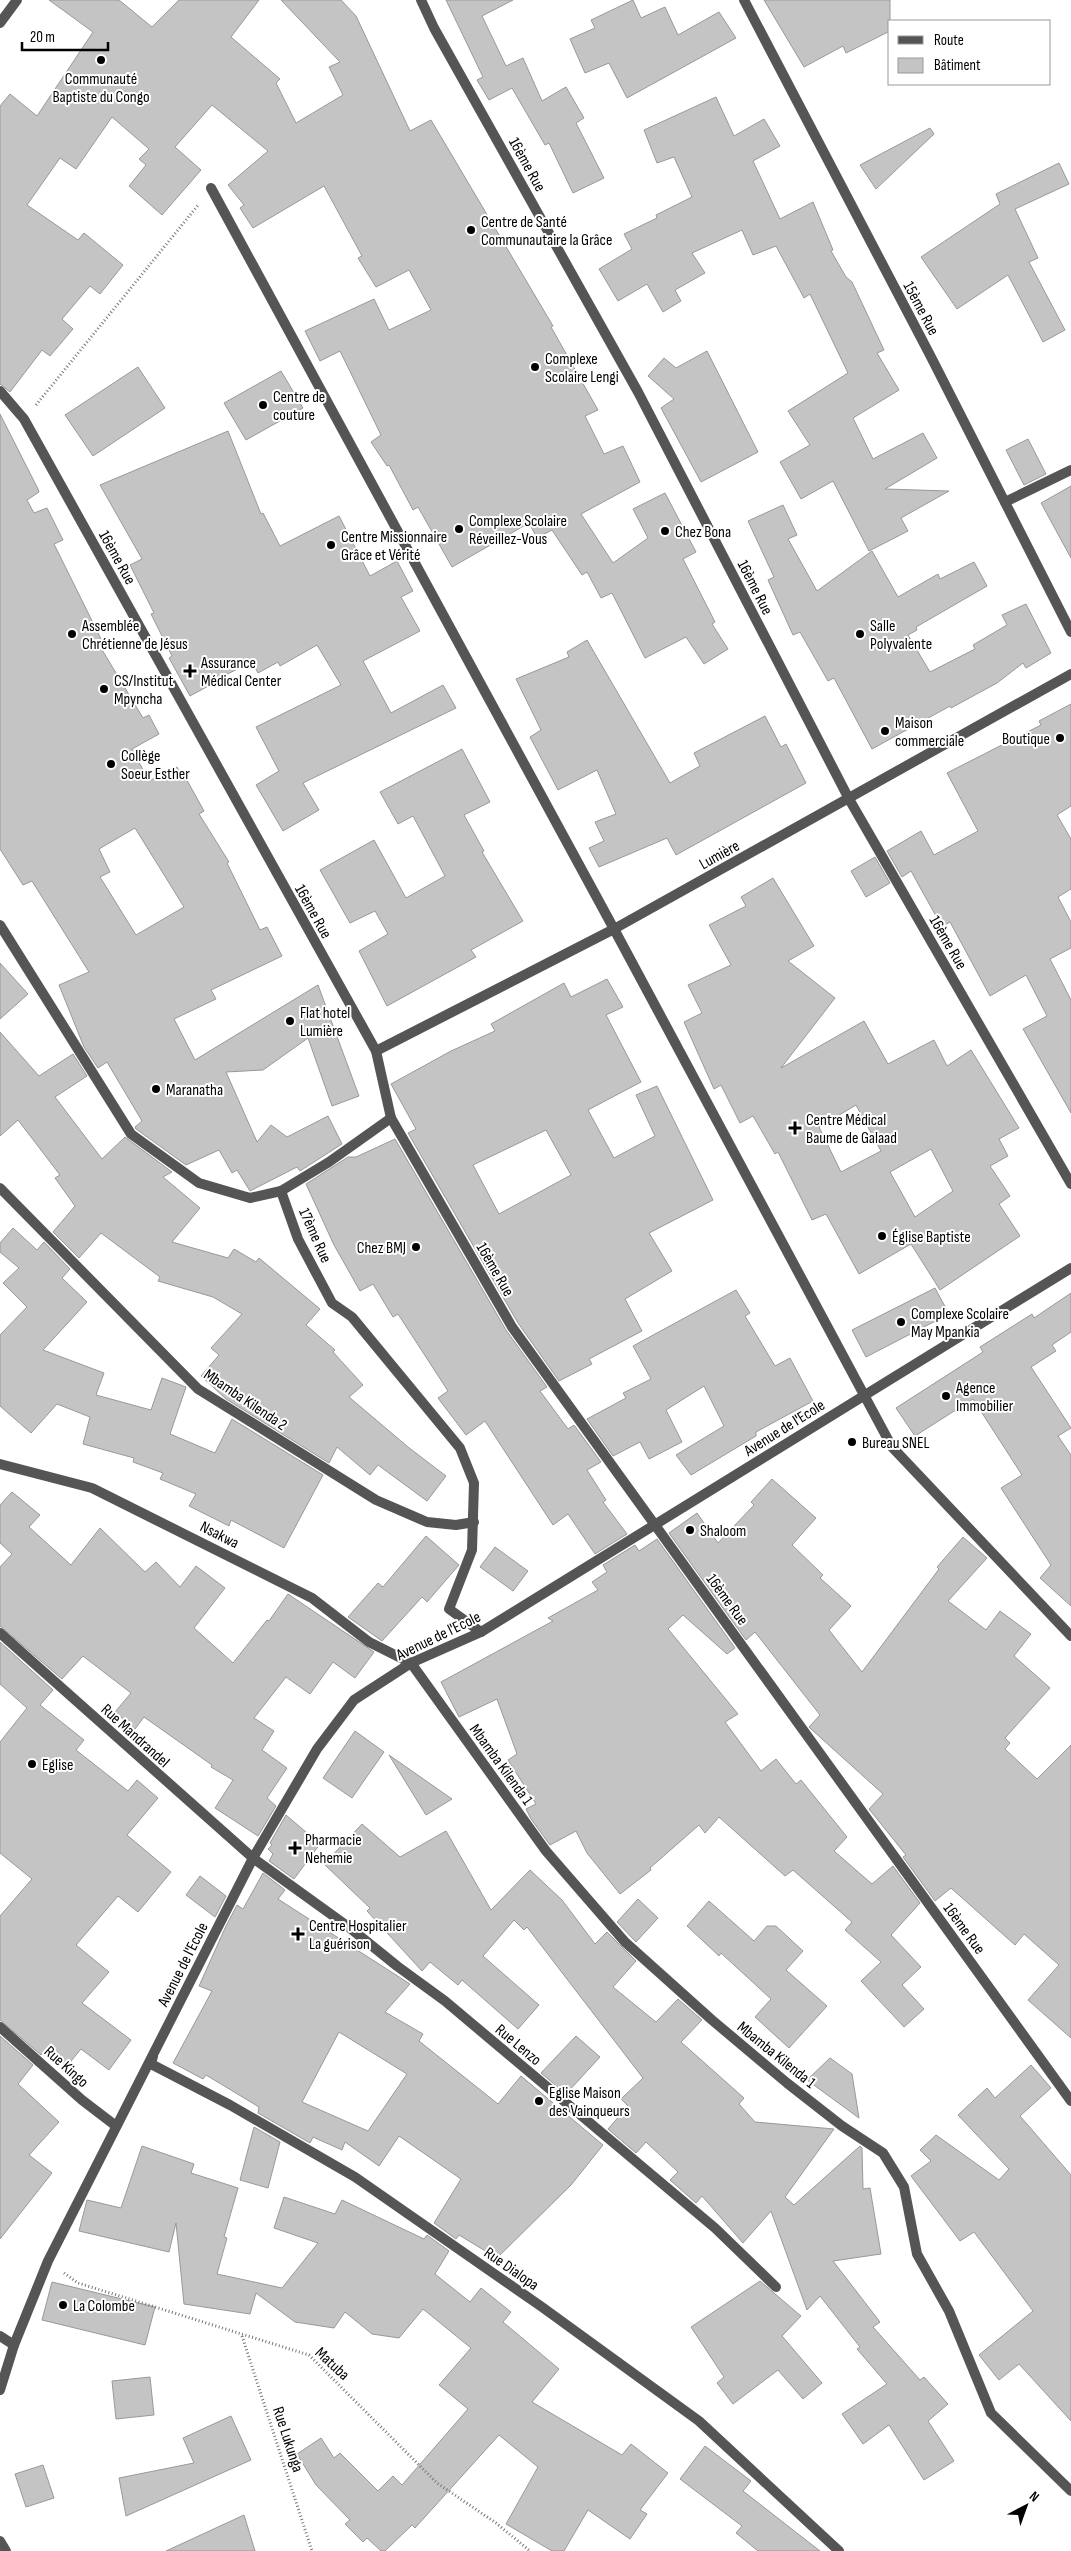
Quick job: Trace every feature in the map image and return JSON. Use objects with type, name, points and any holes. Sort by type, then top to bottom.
[{"type":"street","points":[[0,23],[17,0]]},
{"type":"street","name":"16ème Rue","points":[[421,0],[434,28],[638,392],[849,799],[1071,1184]]},
{"type":"street","name":"15ème Rue","points":[[744,0],[1071,632]]},
{"type":"street","points":[[211,188],[614,928],[892,1447],[1071,1636]]},
{"type":"street","name":"16ème Rue","points":[[0,392],[24,419],[376,1051],[391,1118],[512,1327],[1071,2101]]},
{"type":"street","points":[[1005,502],[1071,470]]},
{"type":"street","name":"Lumière","points":[[376,1051],[614,928],[1071,674]]},
{"type":"street","points":[[0,925],[131,1134],[199,1183],[250,1198],[281,1191],[329,1162],[391,1118]]},
{"type":"street","name":"Mbamba Kilenda 2","points":[[0,1188],[198,1389],[376,1500],[427,1522],[456,1525],[474,1522]]},
{"type":"street","name":"17ème Rue","points":[[281,1191],[298,1239],[332,1303],[352,1317],[460,1448],[474,1483],[474,1522],[472,1550],[449,1608],[482,1632]]},
{"type":"street","name":"Avenue de l'Ecole","points":[[0,2390],[14,2345],[48,2261],[253,1858],[317,1748],[354,1700],[411,1663],[482,1632],[1071,1268]]},
{"type":"street","name":"Nsakwa","points":[[0,1464],[92,1488],[312,1598],[369,1642],[411,1663]]},
{"type":"street","name":"Rue Mandrandel","points":[[0,1633],[253,1858]]},
{"type":"street","name":"Mbamba Kilenda 1","points":[[411,1663],[546,1851],[625,1942],[712,2020],[788,2083],[842,2126],[883,2154],[904,2186],[915,2234],[917,2254],[949,2312],[991,2413],[1071,2491]]},
{"type":"street","name":"Rue Lenzo","points":[[253,1858],[350,1928],[445,2001],[715,2228],[776,2287]]},
{"type":"street","name":"Rue Kingo","points":[[0,2027],[82,2100],[116,2126]]},
{"type":"street","name":"Rue Dialopa","points":[[157,2046],[151,2064],[230,2105],[355,2177],[542,2307],[699,2421],[839,2551]]},
{"type":"street","points":[[0,2336],[14,2345]]},
{"type":"street","points":[[0,2541],[6,2551]]},
{"type":"path","points":[[24,419],[211,188]]},
{"type":"path","name":"Matuba","points":[[48,2261],[78,2283],[309,2355],[438,2483],[496,2523],[530,2551]]},
{"type":"path","name":"Rue Lukunga","points":[[242,2335],[312,2551]]},
{"type":"building","points":[[49,0],[119,0],[152,27],[179,0],[259,0],[231,37],[280,79],[276,83],[296,123],[343,95],[329,67],[340,62],[281,0],[341,0],[356,16],[410,131],[431,120],[553,326],[551,327],[598,410],[585,416],[604,454],[623,446],[640,482],[581,514],[613,563],[648,538],[633,509],[665,493],[696,552],[683,559],[715,622],[712,624],[728,649],[704,664],[686,637],[645,658],[612,593],[601,598],[587,572],[582,575],[552,530],[537,538],[529,523],[452,567],[418,507],[413,510],[389,465],[387,466],[371,442],[381,435],[340,351],[320,361],[305,331],[374,299],[389,330],[431,310],[409,270],[376,287],[358,258],[362,256],[324,186],[253,228],[240,208],[244,205],[228,185],[268,151],[212,105],[175,147],[201,170],[162,215],[129,186],[146,165],[139,159],[149,149],[112,117],[76,169],[60,158],[27,205],[78,240],[84,233],[123,265],[100,294],[90,286],[62,319],[73,329],[50,356],[42,350],[10,392],[0,384],[0,106],[10,94],[37,116],[93,32]]},
{"type":"building","points":[[446,0],[513,0],[482,16],[506,66],[523,58],[542,101],[566,87],[584,118],[576,123],[604,178],[573,193],[549,143],[545,145],[512,88],[489,100],[477,80],[483,77]]},
{"type":"building","points":[[633,0],[641,18],[665,7],[678,35],[719,12],[736,38],[627,98],[609,63],[585,73],[570,39],[595,28],[591,20]]},
{"type":"building","points":[[764,0],[890,0],[888,32],[846,53],[843,46],[804,67]]},
{"type":"building","points":[[716,97],[734,136],[764,119],[780,146],[753,161],[780,219],[813,202],[833,250],[831,251],[846,277],[852,282],[884,350],[877,353],[899,390],[853,418],[873,459],[923,433],[937,458],[885,489],[949,491],[901,518],[908,531],[869,551],[833,481],[801,499],[780,462],[810,445],[788,411],[848,373],[810,294],[804,298],[776,246],[753,255],[742,230],[692,253],[705,273],[675,290],[681,301],[663,312],[647,284],[618,301],[599,269],[632,249],[624,234],[657,218],[656,215],[692,197],[674,157],[657,163],[644,130]]},
{"type":"building","points":[[930,128],[934,134],[876,189],[860,165]]},
{"type":"building","points":[[1059,163],[1069,184],[1015,209],[1038,258],[1029,262],[1065,330],[1043,342],[1008,275],[957,309],[921,257],[1000,204],[996,194]]},
{"type":"building","points":[[707,351],[758,452],[701,482],[661,408],[674,399],[648,376],[664,358],[676,368]]},
{"type":"building","points":[[138,367],[165,408],[93,456],[65,415]]},
{"type":"building","name":"Centre de couture","points":[[281,371],[303,408],[246,440],[224,403]]},
{"type":"building","points":[[0,414],[39,492],[27,500],[34,513],[47,508],[63,540],[54,544],[105,647],[101,648],[143,718],[149,715],[159,734],[132,749],[149,781],[177,767],[181,774],[183,773],[204,811],[199,814],[229,862],[227,863],[260,930],[267,927],[282,956],[211,990],[216,999],[174,1019],[195,1060],[318,985],[359,1096],[332,1106],[308,1038],[263,1070],[226,1072],[257,1142],[271,1125],[287,1137],[328,1116],[342,1144],[300,1171],[297,1167],[250,1191],[237,1170],[232,1173],[219,1150],[186,1165],[136,1129],[135,1127],[142,1121],[107,1062],[98,1068],[84,1047],[59,985],[89,972],[32,881],[23,885],[0,849]],"holes":[[[135,828],[184,907],[136,935],[100,877],[110,872],[99,849]]]},
{"type":"building","points":[[228,431],[261,514],[263,513],[280,546],[339,516],[370,576],[397,561],[413,591],[401,597],[420,631],[363,661],[391,713],[443,685],[456,708],[303,783],[319,810],[283,831],[256,785],[279,771],[256,727],[341,685],[317,645],[280,666],[278,662],[258,673],[252,662],[211,682],[212,684],[190,696],[169,658],[172,656],[151,614],[154,613],[130,565],[142,559],[100,485]]},
{"type":"building","points":[[1028,439],[1046,474],[1024,485],[1006,450]]},
{"type":"building","points":[[1071,486],[1071,558],[1041,503]]},
{"type":"building","points":[[783,505],[797,535],[788,539],[817,591],[872,551],[898,597],[938,574],[940,579],[974,562],[987,586],[916,627],[917,630],[908,635],[930,672],[975,649],[973,645],[1007,625],[1002,615],[1026,604],[1051,653],[1026,668],[1023,663],[997,683],[951,708],[950,706],[872,749],[834,678],[828,681],[800,632],[793,635],[768,580],[774,577],[748,521]]},
{"type":"building","points":[[587,640],[670,783],[700,766],[694,753],[765,716],[781,747],[786,744],[806,783],[676,855],[667,838],[599,867],[589,848],[604,841],[595,822],[616,814],[597,770],[558,790],[530,737],[541,730],[516,679],[569,657],[567,652]]},
{"type":"building","points":[[1071,704],[1071,806],[1057,815],[1071,839],[1071,889],[1058,897],[1071,922],[1071,948],[1050,959],[1071,1000],[1071,1113],[1023,1029],[1047,1016],[1026,975],[990,996],[950,922],[942,927],[911,871],[902,877],[887,851],[921,831],[934,855],[978,831],[947,773],[1041,725],[1039,721]]},
{"type":"building","points":[[462,749],[490,802],[464,815],[484,851],[482,852],[523,921],[471,950],[476,957],[387,1006],[359,951],[388,934],[375,911],[350,923],[320,870],[374,840],[406,898],[445,876],[413,816],[398,824],[380,792]]},
{"type":"building","points":[[875,857],[890,883],[866,897],[851,871]]},
{"type":"building","points":[[773,878],[814,946],[788,961],[835,998],[781,1068],[864,1021],[888,1064],[934,1040],[947,1066],[971,1050],[1019,1128],[999,1139],[1008,1156],[990,1166],[1010,1196],[999,1204],[1020,1236],[940,1290],[911,1244],[859,1274],[826,1214],[812,1220],[778,1152],[775,1154],[753,1116],[740,1123],[721,1085],[714,1089],[684,1022],[702,1013],[688,985],[731,965],[709,925],[746,906],[741,897]],"holes":[[[856,1105],[881,1151],[841,1172],[819,1127]],[[931,1149],[953,1191],[915,1217],[890,1172]]]},
{"type":"building","points":[[0,963],[28,994],[0,1019]]},
{"type":"building","points":[[607,979],[623,1007],[606,1015],[641,1082],[588,1110],[614,1158],[655,1136],[636,1095],[657,1086],[713,1200],[649,1233],[672,1271],[625,1299],[642,1331],[589,1359],[592,1364],[559,1381],[518,1323],[408,1133],[416,1129],[391,1084],[451,1051],[495,1031],[491,1024],[564,983],[571,997]],"holes":[[[546,1130],[571,1175],[499,1214],[473,1165]]]},
{"type":"building","points":[[0,1032],[39,1076],[73,1054],[87,1076],[55,1097],[102,1159],[125,1137],[172,1172],[163,1177],[200,1208],[172,1242],[228,1258],[234,1249],[256,1262],[259,1258],[320,1309],[306,1325],[335,1350],[333,1352],[363,1385],[349,1397],[408,1447],[446,1476],[427,1501],[378,1465],[370,1475],[337,1447],[329,1463],[226,1399],[201,1376],[219,1355],[211,1348],[242,1314],[213,1297],[158,1281],[160,1277],[101,1233],[79,1258],[53,1232],[75,1206],[55,1178],[60,1175],[18,1120],[0,1136]]},
{"type":"building","points":[[395,1139],[506,1330],[547,1387],[540,1391],[568,1429],[574,1425],[601,1462],[587,1470],[606,1500],[603,1502],[627,1534],[595,1554],[568,1514],[553,1525],[485,1421],[466,1435],[438,1398],[448,1391],[398,1314],[393,1317],[373,1284],[360,1291],[334,1245],[306,1184],[348,1157],[356,1157]]},
{"type":"building","points":[[13,1228],[37,1250],[44,1242],[70,1269],[62,1278],[87,1302],[43,1350],[104,1373],[96,1395],[151,1410],[162,1378],[186,1387],[170,1434],[215,1453],[232,1419],[323,1475],[284,1548],[231,1520],[229,1526],[189,1506],[196,1494],[160,1479],[163,1473],[133,1462],[134,1458],[83,1444],[90,1417],[57,1404],[31,1433],[0,1406],[0,1335],[27,1307],[3,1283],[19,1268],[0,1252],[0,1243]]},
{"type":"building","name":"Complexe Scolaire May Mpankia","points":[[935,1288],[949,1314],[866,1357],[852,1330]]},
{"type":"building","points":[[736,1290],[750,1313],[745,1316],[775,1366],[790,1358],[813,1401],[756,1432],[756,1436],[691,1475],[676,1455],[724,1426],[704,1386],[666,1410],[682,1442],[649,1459],[640,1442],[613,1456],[587,1419],[626,1398],[623,1393],[651,1379],[633,1346]]},
{"type":"building","points":[[1071,1293],[1071,1332],[1052,1345],[1056,1351],[1031,1367],[1071,1428],[1058,1436],[1071,1455],[1071,1606],[1040,1578],[1051,1565],[1001,1488],[1022,1475],[973,1399],[915,1436],[896,1408],[983,1352],[980,1347],[1032,1314],[1034,1318]]},
{"type":"building","points":[[772,1479],[816,1518],[792,1545],[823,1575],[820,1578],[851,1606],[829,1630],[862,1672],[939,1569],[937,1567],[963,1537],[987,1558],[948,1601],[986,1630],[1000,1611],[1031,1634],[1014,1656],[1050,1688],[1005,1738],[1010,1743],[1005,1749],[1037,1779],[1071,1745],[1071,2038],[1028,2000],[1059,1965],[1024,1934],[1015,1945],[951,1888],[935,1901],[903,1857],[906,1855],[869,1809],[883,1794],[809,1727],[820,1715],[755,1632],[746,1640],[669,1533],[697,1513],[718,1543],[754,1505],[751,1502]]},
{"type":"building","points":[[12,1492],[40,1515],[29,1527],[71,1565],[100,1528],[145,1572],[156,1562],[180,1587],[196,1566],[225,1588],[194,1628],[233,1663],[267,1620],[269,1621],[288,1594],[374,1652],[355,1678],[333,1662],[310,1694],[286,1677],[254,1718],[274,1731],[262,1750],[287,1768],[267,1798],[276,1806],[258,1836],[215,1808],[233,1780],[211,1767],[212,1765],[144,1717],[135,1729],[115,1712],[131,1693],[83,1656],[62,1679],[0,1626],[0,1567],[12,1554],[0,1543],[0,1505]]},
{"type":"building","points":[[426,1536],[459,1565],[427,1602],[422,1597],[382,1641],[348,1617],[378,1583],[383,1587]]},
{"type":"building","points":[[657,1539],[735,1648],[727,1654],[683,1615],[668,1629],[738,1714],[725,1722],[761,1771],[776,1759],[796,1784],[801,1780],[847,1837],[834,1851],[872,1884],[893,1866],[920,1903],[891,1935],[921,1967],[902,1985],[924,2009],[904,2027],[861,1981],[881,1962],[845,1930],[852,1922],[793,1870],[785,1876],[719,1817],[705,1833],[699,1825],[650,1868],[651,1870],[620,1894],[587,1853],[576,1831],[550,1845],[526,1809],[536,1804],[508,1760],[517,1754],[497,1699],[459,1717],[441,1682],[553,1621],[548,1618],[598,1590],[592,1582],[607,1572],[603,1565],[635,1545],[639,1551]]},
{"type":"building","points":[[495,1547],[528,1571],[513,1591],[480,1567]]},
{"type":"building","points":[[0,1642],[53,1690],[40,1705],[84,1740],[76,1750],[128,1791],[137,1780],[158,1798],[127,1835],[171,1872],[138,1912],[118,1896],[76,1945],[109,1972],[82,2003],[131,2040],[109,2070],[81,2049],[67,2066],[46,2049],[41,2055],[0,2020],[0,1916],[32,1879],[0,1853],[0,1742],[27,1708],[0,1684]]},
{"type":"building","points":[[355,1731],[384,1752],[352,1798],[323,1778]]},
{"type":"building","points":[[389,1755],[452,1799],[426,1815]]},
{"type":"building","name":"Pharmacie Nehemie","points":[[286,1815],[320,1844],[294,1879],[269,1861],[273,1854],[268,1849],[272,1845],[270,1843]]},
{"type":"building","points":[[362,1824],[400,1857],[446,1831],[491,1910],[530,1870],[562,1900],[595,1944],[607,1932],[636,1961],[613,1987],[656,2022],[678,1999],[702,2020],[681,2042],[744,2098],[739,2104],[755,2122],[834,2129],[785,2197],[794,2205],[860,2146],[862,2148],[863,2189],[870,2188],[881,2254],[833,2261],[880,2322],[873,2327],[920,2380],[924,2377],[948,2404],[928,2421],[954,2461],[924,2480],[889,2425],[863,2444],[842,2414],[887,2384],[857,2349],[860,2347],[820,2296],[807,2310],[771,2211],[743,2243],[702,2196],[696,2203],[670,2180],[678,2172],[646,2142],[636,2153],[608,2129],[628,2106],[621,2099],[643,2078],[527,1927],[524,1930],[514,1920],[483,1956],[539,2005],[518,2029],[462,1980],[458,1985],[430,1962],[422,1971],[367,1911],[370,1908],[324,1864]]},
{"type":"building","points":[[263,1873],[285,1890],[278,1899],[410,1984],[385,2012],[423,2034],[419,2041],[498,2104],[521,2076],[603,2145],[571,2185],[497,2258],[459,2235],[456,2239],[434,2223],[461,2179],[399,2136],[379,2166],[345,2142],[342,2150],[313,2137],[310,2143],[258,2113],[259,2107],[206,2075],[203,2079],[173,2063],[212,1991],[199,1986],[226,1926],[237,1905],[243,1909]],"holes":[[[339,2032],[407,2074],[368,2131],[302,2102]]]},
{"type":"building","points":[[200,1876],[226,1896],[215,1917],[186,1895]]},
{"type":"building","points":[[638,1899],[658,1918],[636,1942],[617,1922]]},
{"type":"building","points":[[709,1901],[754,1941],[767,1926],[776,1926],[803,1951],[786,1970],[827,2006],[789,2048],[755,2017],[771,1999],[721,1953],[719,1956],[687,1926]]},
{"type":"building","points":[[0,2036],[33,2065],[18,2084],[59,2122],[29,2155],[52,2173],[0,2239]]},
{"type":"building","points":[[576,2036],[600,2057],[566,2094],[541,2073]]},
{"type":"building","points":[[830,2058],[852,2074],[859,2118],[807,2080]]},
{"type":"building","points":[[1031,2065],[1051,2088],[1020,2116],[1071,2175],[1071,2421],[1019,2364],[999,2380],[979,2355],[1033,2311],[974,2232],[960,2241],[911,2176],[931,2161],[920,2150],[936,2135],[999,2180],[1009,2169],[958,2115],[987,2088],[995,2098]]},
{"type":"building","points":[[254,2127],[280,2142],[268,2188],[240,2180]]},
{"type":"building","points":[[142,2146],[194,2164],[191,2173],[238,2188],[224,2237],[227,2238],[217,2274],[282,2288],[318,2243],[274,2228],[284,2197],[335,2214],[342,2200],[424,2239],[427,2235],[449,2251],[435,2274],[470,2302],[481,2288],[511,2312],[503,2322],[559,2369],[532,2402],[622,2455],[631,2444],[668,2473],[640,2510],[647,2514],[630,2539],[588,2510],[564,2551],[552,2551],[506,2524],[538,2467],[499,2435],[415,2528],[412,2525],[385,2551],[381,2551],[367,2538],[363,2542],[345,2524],[350,2520],[316,2485],[297,2454],[321,2438],[334,2458],[340,2453],[378,2491],[393,2476],[402,2485],[468,2409],[439,2385],[471,2348],[423,2309],[399,2338],[372,2334],[345,2312],[334,2328],[295,2322],[256,2293],[250,2314],[184,2304],[176,2223],[169,2252],[79,2231],[87,2200],[121,2208]]},
{"type":"building","points":[[760,2281],[801,2316],[782,2336],[822,2383],[803,2399],[778,2370],[733,2404],[717,2383],[724,2377],[691,2327]]},
{"type":"building","points":[[52,2282],[155,2307],[145,2345],[42,2320]]},
{"type":"building","points":[[150,2377],[154,2415],[116,2419],[112,2381]]},
{"type":"building","points":[[231,2416],[251,2460],[126,2516],[119,2478],[194,2463],[183,2438]]},
{"type":"building","points":[[705,2446],[751,2481],[743,2491],[820,2551],[758,2551],[736,2533],[742,2526],[680,2479]]},
{"type":"building","points":[[43,2465],[54,2498],[26,2507],[15,2474]]},
{"type":"building","points":[[244,2515],[255,2551],[166,2551]]},
{"type":"place","name":"Communauté Baptiste du Congo","points":[[101,60]]},
{"type":"place","name":"Centre de Santé Communautaire la Grâce","points":[[471,230]]},
{"type":"place","name":"Complexe Scolaire Lengi","points":[[535,367]]},
{"type":"place","name":"Centre de couture","points":[[263,405]]},
{"type":"place","name":"Complexe Scolaire Réveillez-Vous","points":[[459,529]]},
{"type":"place","name":"Chez Bona","points":[[665,531]]},
{"type":"place","name":"Centre Missionnaire Grâce et Vérité","points":[[331,545]]},
{"type":"place","name":"Assemblée Chrétienne de Jésus","points":[[72,634]]},
{"type":"place","name":"Salle Polyvalente","points":[[860,634]]},
{"type":"place","name":"Assurance Médical Center","points":[[190,671]]},
{"type":"place","name":"CS/Institut Mpyncha","points":[[104,689]]},
{"type":"place","name":"Maison commerciale","points":[[885,731]]},
{"type":"place","name":"Boutique","points":[[1060,738]]},
{"type":"place","name":"Collège Soeur Esther","points":[[111,764]]},
{"type":"place","name":"Flat hotel Lumière","points":[[290,1021]]},
{"type":"place","name":"Maranatha","points":[[156,1089]]},
{"type":"place","name":"Centre Médical Baume de Galaad","points":[[795,1128]]},
{"type":"place","name":"Église Baptiste","points":[[882,1236]]},
{"type":"place","name":"Chez BMJ","points":[[416,1247]]},
{"type":"place","name":"Complexe Scolaire May Mpankia","points":[[901,1322]]},
{"type":"place","name":"Agence Immobilier","points":[[946,1396]]},
{"type":"place","name":"Bureau SNEL","points":[[852,1442]]},
{"type":"place","name":"Shaloom","points":[[690,1530]]},
{"type":"place","name":"Eglise","points":[[32,1764]]},
{"type":"place","name":"Pharmacie Nehemie","points":[[295,1848]]},
{"type":"place","name":"Centre Hospitalier La guérison","points":[[298,1934]]},
{"type":"place","name":"Eglise Maison des Vainqueurs","points":[[539,2101]]},
{"type":"place","name":"La Colombe","points":[[63,2305]]}]
